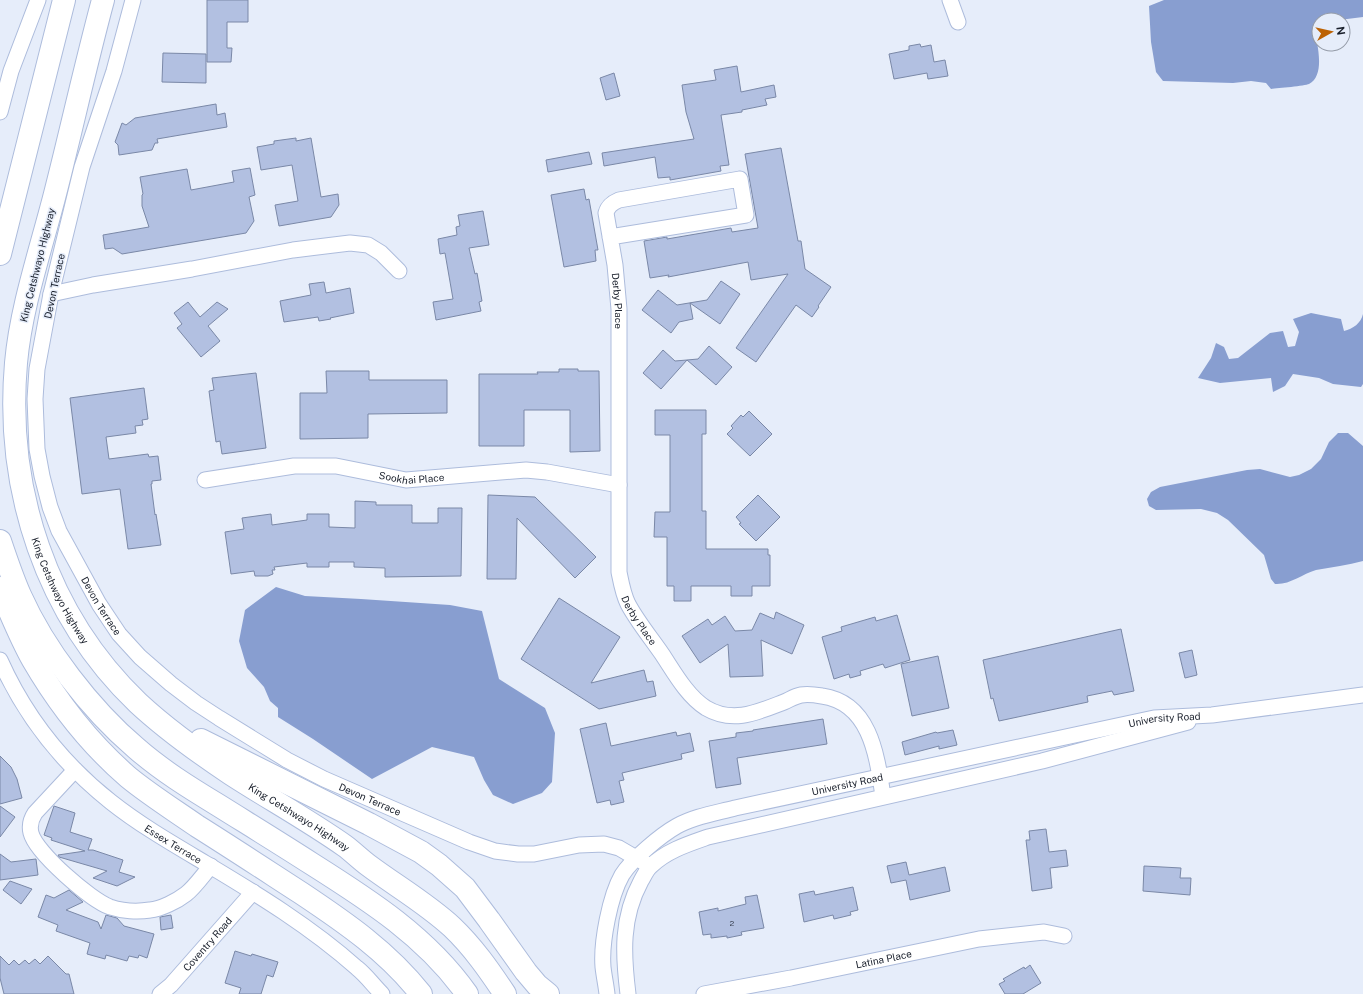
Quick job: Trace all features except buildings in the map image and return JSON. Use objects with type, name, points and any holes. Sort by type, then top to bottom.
[{"type":"highway","points":[[0,254],[64,0]]},
{"type":"highway","name":"King Cetshwayo Highway","points":[[103,0],[29,292],[16,360],[15,422],[17,456],[23,496],[33,532],[46,568],[63,603],[83,638],[121,685],[152,715],[193,748],[234,776],[346,846],[369,865],[421,902],[452,928],[472,949],[505,994]]},
{"type":"highway","points":[[0,541],[7,564],[20,595],[45,641],[74,682],[106,720],[137,749],[189,787],[341,882],[408,930],[433,953],[467,994]]},
{"type":"highway","points":[[0,588],[17,629],[54,693],[77,724],[128,776],[164,804],[280,880],[380,950],[401,970],[421,994]]},
{"type":"highway","points":[[152,715],[369,824],[421,852],[439,865],[464,888],[526,972],[537,985],[548,994]]},
{"type":"street","points":[[0,112],[11,71],[38,0]]},
{"type":"street","name":"Devon Terrace","points":[[133,0],[114,71],[82,167],[51,294],[37,369],[35,398],[37,449],[50,507],[62,538],[99,604],[119,634],[140,657],[171,684],[196,703],[287,760],[324,779],[469,842],[495,851],[518,854],[534,854],[579,845],[604,844],[619,848],[650,866]]},
{"type":"street","points":[[950,0],[958,22]]},
{"type":"street","name":"Derby Place","points":[[610,238],[746,215],[740,179],[619,200],[612,203],[607,208],[606,213],[610,238],[615,265],[619,309],[619,572],[628,603],[676,675],[694,698],[707,708],[724,714],[736,716],[751,715],[801,695],[832,698],[857,714],[866,729],[875,750],[884,796]]},
{"type":"street","points":[[51,294],[292,250],[350,243],[368,245],[381,253],[399,271]]},
{"type":"street","name":"Sookhai Place","points":[[205,480],[294,466],[336,466],[406,480],[526,470],[619,484]]},
{"type":"street","name":"Essex Terrace","points":[[0,660],[7,676],[30,715],[55,749],[75,770],[111,803],[149,829],[253,892],[311,932],[357,968],[382,994]]},
{"type":"street","name":"University Road","points":[[607,994],[603,966],[604,940],[613,899],[623,874],[636,858],[655,842],[677,826],[698,817],[743,806],[1154,718],[1212,715],[1363,695]]},
{"type":"street","name":"University Road","points":[[628,994],[624,964],[625,930],[631,906],[639,886],[650,866],[669,853],[708,837],[1014,767],[1156,731],[1212,715]]},
{"type":"street","points":[[1008,749],[1014,767]]},
{"type":"street","points":[[75,770],[35,813],[30,824],[30,832],[34,841],[58,868],[80,888],[110,907],[126,910],[151,910],[168,904],[186,894],[210,866]]},
{"type":"street","name":"Coventry Road","points":[[160,994],[170,985],[253,892]]},
{"type":"street","name":"Latina Place","points":[[704,994],[792,978],[979,939],[1044,932],[1064,936]]},
{"type":"water","points":[[1164,0],[1363,0],[1363,17],[1351,18],[1351,12],[1311,12],[1311,52],[1318,52],[1319,58],[1319,66],[1314,80],[1309,84],[1271,89],[1266,83],[1251,81],[1233,83],[1163,81],[1156,72],[1151,42],[1149,6]]},
{"type":"water","points":[[1311,313],[1341,319],[1344,331],[1356,325],[1363,314],[1363,384],[1361,387],[1333,384],[1319,378],[1293,374],[1285,386],[1273,392],[1271,378],[1220,383],[1198,378],[1211,358],[1216,343],[1224,347],[1229,359],[1238,358],[1270,333],[1283,331],[1288,347],[1295,346],[1299,332],[1293,319]]},
{"type":"water","points":[[1338,433],[1348,433],[1363,446],[1363,561],[1316,570],[1286,583],[1275,584],[1271,579],[1264,555],[1228,520],[1217,513],[1201,509],[1156,510],[1149,506],[1147,499],[1151,492],[1160,487],[1247,470],[1260,469],[1290,477],[1299,475],[1311,469],[1321,459],[1329,442]]},
{"type":"water","points":[[276,587],[305,596],[450,605],[482,611],[499,679],[545,708],[555,733],[552,782],[542,793],[513,804],[493,795],[484,780],[474,757],[432,747],[372,779],[278,717],[278,708],[270,701],[264,687],[247,668],[239,641],[245,610]]}]
